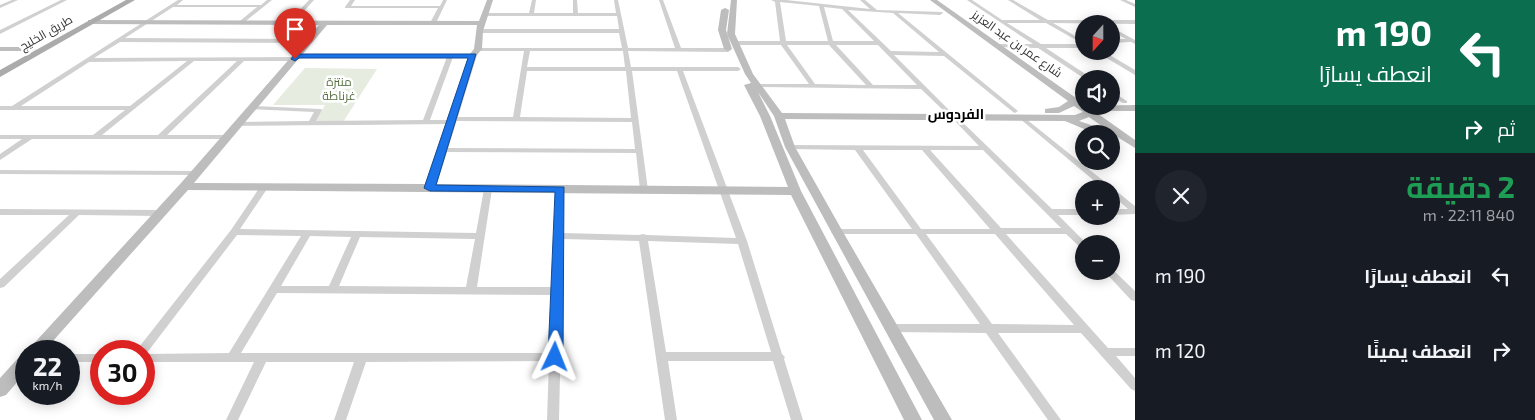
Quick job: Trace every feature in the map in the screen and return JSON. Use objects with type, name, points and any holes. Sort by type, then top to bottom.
[{"type":"main road","name":"طريق الخليج","points":[[0,67],[121,0]]},
{"type":"main road","name":"طريق الخليج","points":[[0,74],[131,0]]},
{"type":"street","points":[[0,7],[16,0]]},
{"type":"street","points":[[0,32],[65,0]]},
{"type":"street","points":[[13,108],[181,0]]},
{"type":"street","points":[[242,22],[270,0]]},
{"type":"street","points":[[290,22],[312,0]]},
{"type":"street","points":[[353,0],[347,8],[441,7]]},
{"type":"street","points":[[402,8],[408,0]]},
{"type":"street","points":[[433,23],[445,0]]},
{"type":"street","points":[[430,188],[475,52],[490,0]]},
{"type":"street","points":[[531,15],[534,0]]},
{"type":"street","points":[[575,0],[576,15]]},
{"type":"street","points":[[616,0],[629,70],[644,190]]},
{"type":"street","points":[[661,0],[678,50]]},
{"type":"street","points":[[720,0],[726,0],[722,30],[749,74],[777,113],[790,147],[943,420]]},
{"type":"street","points":[[734,0],[731,22],[731,46],[738,69],[765,116],[795,191],[913,420]]},
{"type":"street","points":[[773,0],[811,2],[876,12],[940,13]]},
{"type":"street","points":[[777,0],[783,43],[813,86]]},
{"type":"street","points":[[862,0],[876,12]]},
{"type":"street","name":"شارع عمر بن عبد العزيز","points":[[922,0],[1075,107]]},
{"type":"street","name":"شارع عمر بن عبد العزيز","points":[[933,0],[1071,104]]},
{"type":"street","points":[[969,0],[1076,70]]},
{"type":"street","points":[[1010,0],[1075,37]]},
{"type":"street","points":[[1122,0],[1135,6]]},
{"type":"street","points":[[821,5],[831,43],[871,86]]},
{"type":"street","points":[[170,6],[262,6]]},
{"type":"street","points":[[844,8],[1075,237]]},
{"type":"street","points":[[895,13],[1098,180]]},
{"type":"street","points":[[482,23],[531,15],[619,15]]},
{"type":"street","points":[[1002,21],[1075,22]]},
{"type":"street","points":[[91,22],[482,23],[622,31]]},
{"type":"street","points":[[45,340],[185,186],[325,22]]},
{"type":"street","points":[[1120,22],[1135,22]]},
{"type":"street","points":[[0,28],[9,28]]},
{"type":"street","points":[[1120,34],[1134,41]]},
{"type":"street","points":[[119,40],[309,41]]},
{"type":"street","points":[[1120,41],[1134,41]]},
{"type":"street","points":[[89,60],[450,56],[475,52],[527,49],[678,50],[783,43],[878,43]]},
{"type":"street","points":[[996,46],[1039,46],[1075,43]]},
{"type":"street","points":[[0,49],[32,49]]},
{"type":"street","points":[[516,120],[527,49]]},
{"type":"street","points":[[888,53],[944,54]]},
{"type":"street","points":[[425,123],[450,56]]},
{"type":"street","points":[[160,137],[243,59]]},
{"type":"street","points":[[95,137],[192,60]]},
{"type":"street","points":[[1113,60],[1135,73]]},
{"type":"street","points":[[524,69],[738,69]]},
{"type":"street","points":[[680,70],[742,241],[797,420]]},
{"type":"street","points":[[757,86],[922,86]]},
{"type":"street","points":[[777,113],[1018,114],[1059,111],[1075,103]]},
{"type":"street","points":[[0,108],[131,108]]},
{"type":"street","points":[[252,108],[319,110],[310,124]]},
{"type":"street","points":[[1120,108],[1135,108]]},
{"type":"street","points":[[1018,114],[1081,125]]},
{"type":"street","points":[[1040,117],[1075,115]]},
{"type":"street","name":"شارع عمر بن عبد العزيز","points":[[1087,115],[1098,125]]},
{"type":"street","name":"شارع عمر بن عبد العزيز","points":[[1088,115],[1135,145]]},
{"type":"street","points":[[239,124],[635,120]]},
{"type":"street","points":[[0,137],[228,137]]},
{"type":"street","points":[[0,158],[30,137]]},
{"type":"street","points":[[1120,143],[1135,154]]},
{"type":"street","points":[[790,147],[986,148]]},
{"type":"street","points":[[858,148],[1055,420]]},
{"type":"street","points":[[924,148],[1135,386]]},
{"type":"street","points":[[442,150],[639,151]]},
{"type":"street","points":[[0,172],[196,173]]},
{"type":"street","points":[[185,186],[795,191]]},
{"type":"street","points":[[151,340],[234,232],[265,186]]},
{"type":"street","points":[[471,290],[488,188]]},
{"type":"street","points":[[553,420],[560,189]]},
{"type":"street","points":[[1120,198],[1135,211]]},
{"type":"street","points":[[1120,212],[1135,211]]},
{"type":"street","points":[[0,212],[160,213]]},
{"type":"street","points":[[0,285],[77,212]]},
{"type":"street","points":[[1050,212],[1075,212]]},
{"type":"street","points":[[836,232],[1069,231]]},
{"type":"street","points":[[234,232],[480,236]]},
{"type":"street","points":[[232,358],[307,233]]},
{"type":"street","points":[[332,290],[357,234]]},
{"type":"street","points":[[559,236],[742,241]]},
{"type":"street","points":[[643,237],[671,420]]},
{"type":"street","points":[[1118,280],[1135,298]]},
{"type":"street","points":[[273,289],[557,291]]},
{"type":"street","points":[[891,328],[1084,329]]},
{"type":"street","points":[[1105,352],[1135,352]]},
{"type":"street","points":[[661,356],[779,357]]},
{"type":"street","points":[[155,358],[555,357]]},
{"type":"street","points":[[232,420],[262,358]]},
{"type":"street","points":[[340,420],[362,358]]},
{"type":"street","points":[[0,390],[15,373]]},
{"type":"green space","name":"منتزة غرناطة","points":[[305,68],[377,69],[343,122],[315,122],[325,105],[273,105]]},
{"type":"district","name":"الفردوس","points":[[956,114]]},
{"type":"route","points":[[295,59],[297,56],[473,56],[430,188],[560,189],[555,357]]}]
